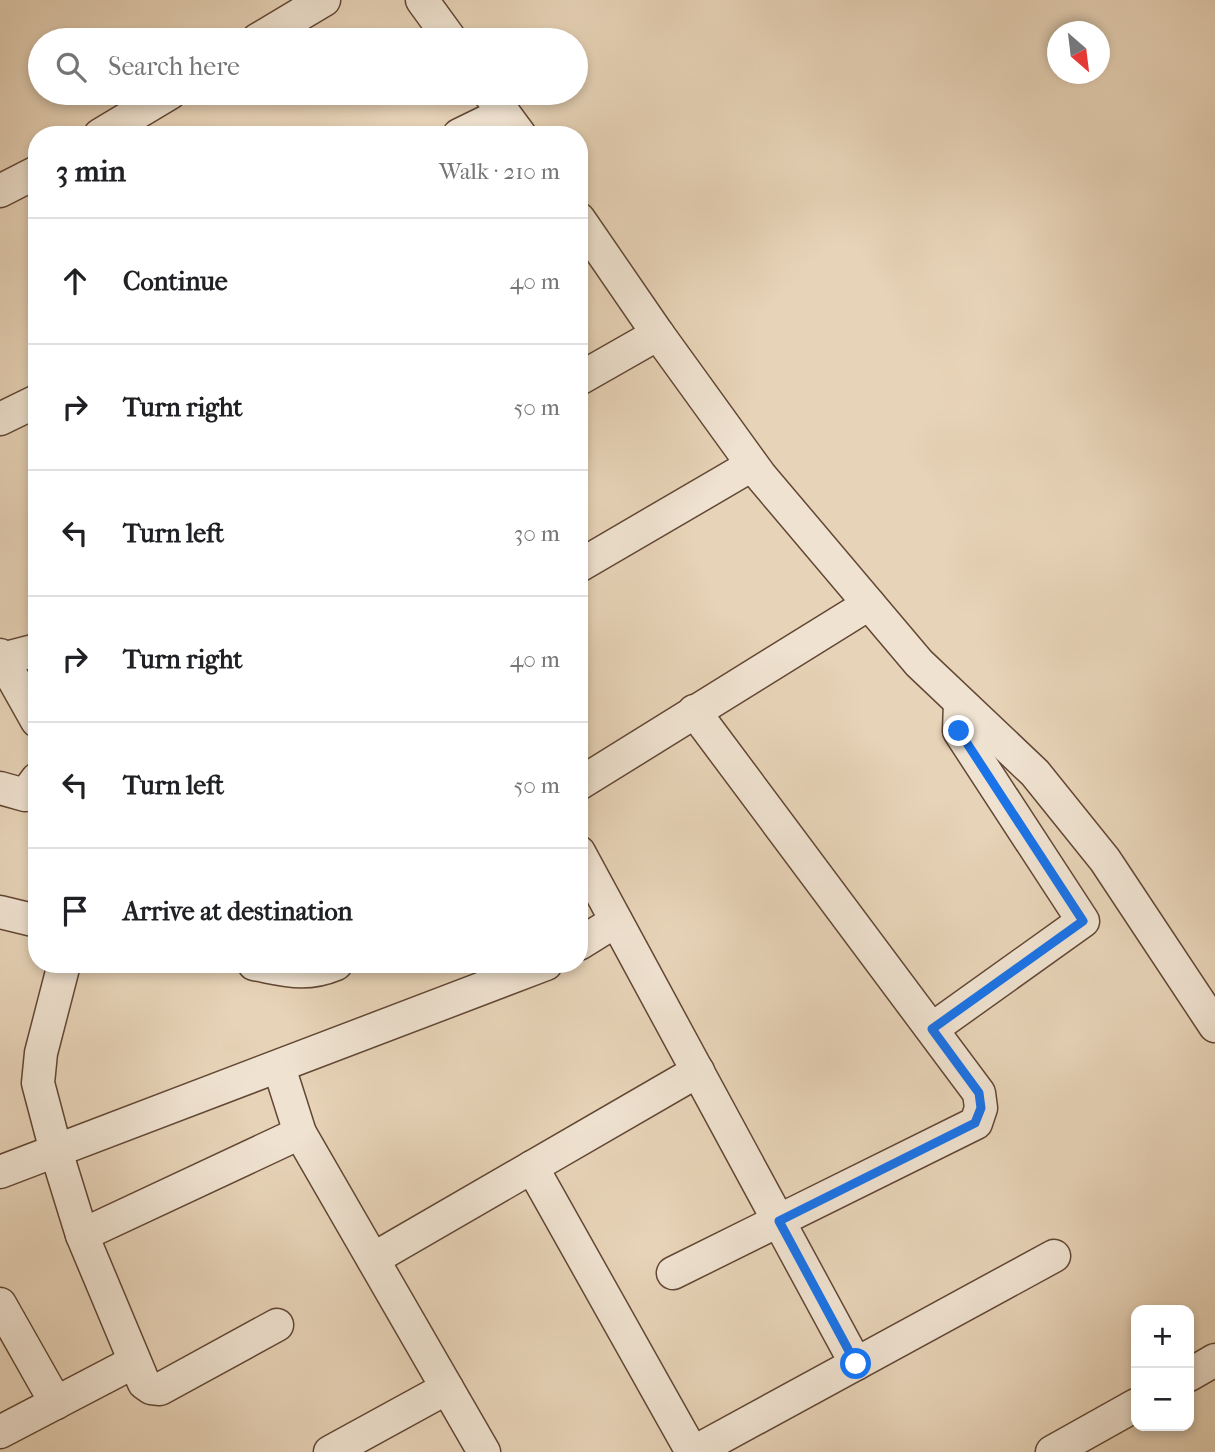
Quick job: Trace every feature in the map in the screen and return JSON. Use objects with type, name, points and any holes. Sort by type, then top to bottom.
[{"type":"street","points":[[277,28],[324,0]]},
{"type":"street","points":[[422,0],[442,28]]},
{"type":"street","points":[[115,126],[150,105]]},
{"type":"street","points":[[477,126],[504,113]]},
{"type":"street","points":[[0,191],[28,177]]},
{"type":"street","points":[[588,232],[752,465],[919,663],[1035,773],[1105,860],[1215,1026]]},
{"type":"street","points":[[588,374],[658,334]]},
{"type":"street","points":[[0,419],[28,405]]},
{"type":"street","points":[[588,561],[752,465]]},
{"type":"street","points":[[588,777],[869,604]]},
{"type":"street","points":[[28,652],[1,657],[28,705]]},
{"type":"street","points":[[932,1029],[1083,921],[959,731],[960,703]]},
{"type":"street","points":[[673,1273],[975,1123],[981,1108],[979,1093],[694,711]]},
{"type":"street","points":[[0,788],[25,795],[28,791]]},
{"type":"street","points":[[588,869],[856,1364]]},
{"type":"street","points":[[0,912],[28,919]]},
{"type":"street","points":[[588,938],[616,921]]},
{"type":"street","points":[[62,973],[38,1067],[38,1083],[55,1152],[82,1235],[144,1383],[151,1388],[160,1389],[277,1325]]},
{"type":"street","points":[[0,1172],[523,973]]},
{"type":"street","points":[[279,1067],[300,1133],[484,1452]]},
{"type":"street","points":[[373,1259],[698,1071]]},
{"type":"street","points":[[82,1235],[300,1133]]},
{"type":"street","points":[[532,1167],[693,1452],[1054,1256]]},
{"type":"street","points":[[0,1304],[57,1403]]},
{"type":"street","points":[[1194,1372],[1215,1360]]},
{"type":"street","points":[[0,1432],[134,1362]]},
{"type":"street","points":[[330,1452],[447,1388]]},
{"type":"street","points":[[1052,1452],[1131,1408]]},
{"type":"route","points":[[856,1364],[779,1221],[975,1123],[981,1108],[979,1093],[932,1029],[1083,921],[959,731]]}]
